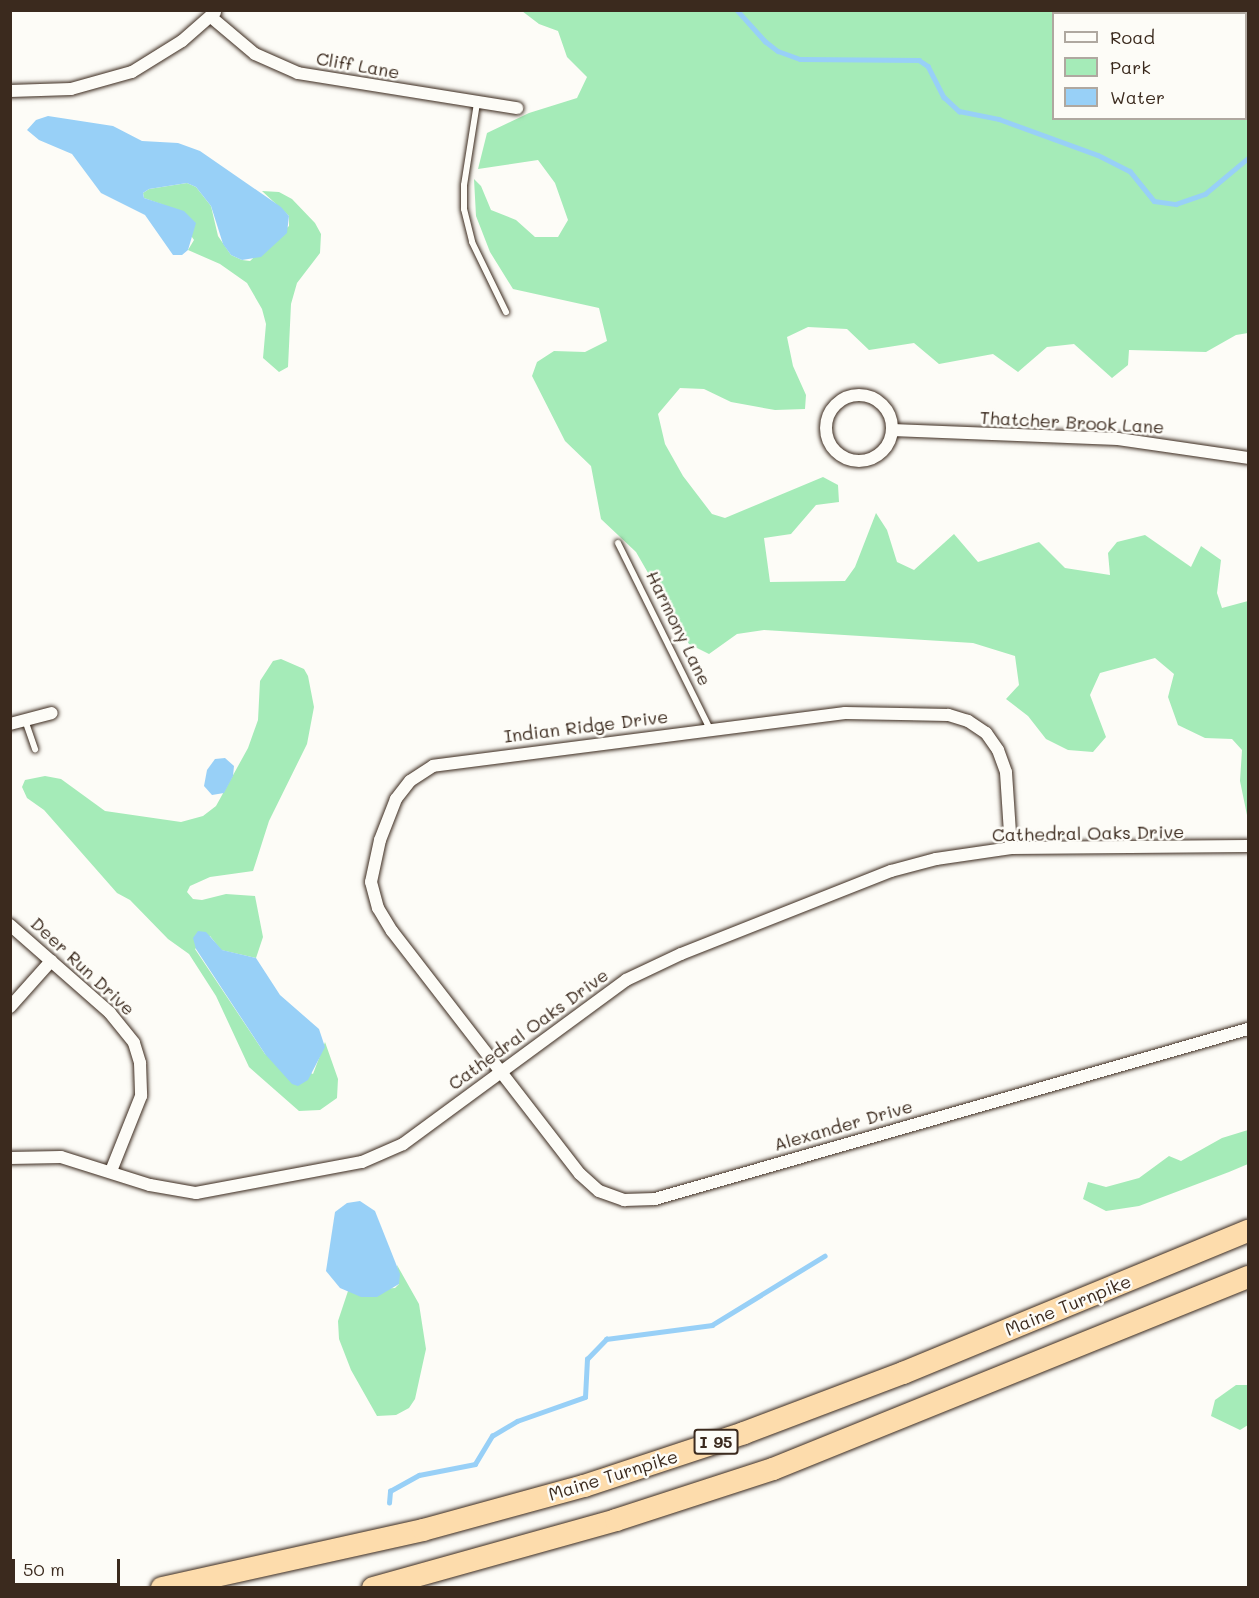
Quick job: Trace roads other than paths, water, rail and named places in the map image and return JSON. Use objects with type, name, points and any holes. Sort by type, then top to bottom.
[{"type":"highway","name":"Maine Turnpike","points":[[162,1587],[423,1530],[594,1482],[744,1433],[903,1373],[1248,1231]]},
{"type":"highway","name":"I 95","points":[[373,1587],[616,1520],[772,1469],[1248,1277]]},
{"type":"street","points":[[10,91],[71,89],[132,72],[182,41],[213,14]]},
{"type":"street","name":"Cliff Lane","points":[[213,14],[255,54],[288,70],[517,108]]},
{"type":"street","points":[[863,395],[887,409],[892,430],[880,454],[855,461],[832,447],[826,421],[837,402],[863,395]]},
{"type":"street","name":"Thatcher Brook Lane","points":[[892,430],[1118,439],[1248,458]]},
{"type":"street","points":[[10,724],[52,712]]},
{"type":"street","name":"Indian Ridge Drive","points":[[502,1069],[392,931],[375,898],[371,882],[377,852],[400,793],[423,771],[445,763],[845,713],[918,713],[968,721],[986,733],[1004,761],[1011,848]]},
{"type":"street","name":"Cathedral Oaks Drive","points":[[10,1158],[61,1156],[150,1185],[196,1193],[362,1162],[403,1144],[611,989],[681,954],[891,871],[936,859],[1011,848],[1248,846]]},
{"type":"street","name":"Deer Run Drive","points":[[10,925],[122,1026],[138,1052],[141,1096],[111,1171]]},
{"type":"street","points":[[10,1007],[51,961]]},
{"type":"street","name":"Alexander Drive","points":[[502,1069],[585,1179],[610,1197],[639,1201],[1248,1029]]},
{"type":"lane","points":[[477,103],[464,185],[464,209],[472,242],[506,312]]},
{"type":"lane","name":"Harmony Lane","points":[[618,543],[710,729]]},
{"type":"lane","points":[[25,720],[35,748]]},
{"type":"water","points":[[48,116],[113,126],[142,141],[178,143],[200,151],[281,207],[289,216],[287,233],[261,257],[242,260],[231,255],[223,244],[211,206],[196,187],[187,183],[149,189],[143,193],[144,198],[184,211],[196,223],[188,250],[182,255],[173,255],[145,215],[101,193],[72,154],[39,140],[27,130],[36,120]]},
{"type":"water","points":[[225,758],[234,766],[233,776],[224,793],[212,795],[204,786],[207,770],[215,759]]},
{"type":"water","points":[[198,931],[206,932],[222,950],[256,958],[280,995],[319,1029],[325,1047],[308,1080],[298,1086],[292,1084],[265,1054],[196,949],[193,938]]},
{"type":"water","points":[[360,1201],[375,1211],[400,1274],[399,1284],[377,1297],[361,1297],[340,1288],[326,1271],[335,1212],[347,1203]]},
{"type":"waterway","points":[[737,10],[765,41],[778,51],[800,59],[919,60],[928,66],[944,97],[959,111],[999,119],[1098,155],[1130,171],[1154,201],[1176,204],[1205,194],[1248,158]]},
{"type":"waterway","points":[[389,1503],[390,1491],[419,1475],[475,1464],[492,1436],[517,1421],[585,1397],[587,1359],[606,1339],[712,1325],[824,1256]]}]
